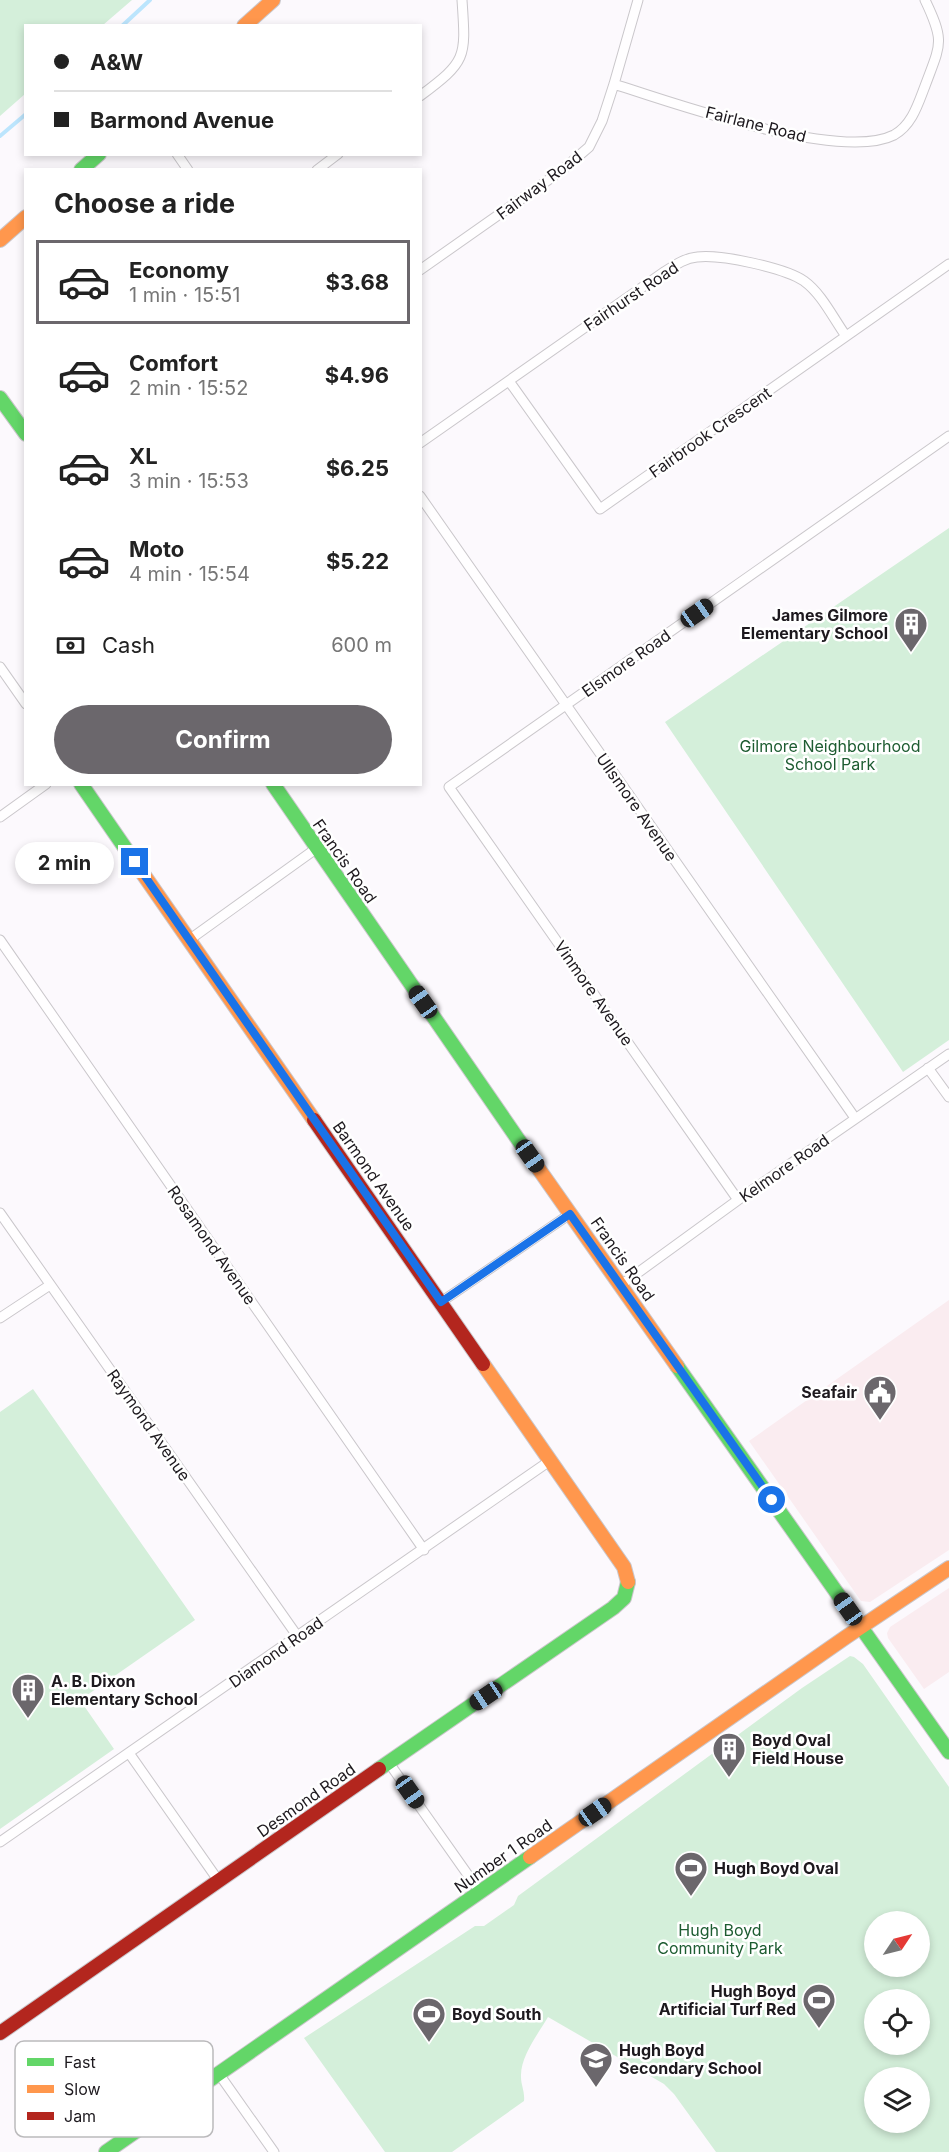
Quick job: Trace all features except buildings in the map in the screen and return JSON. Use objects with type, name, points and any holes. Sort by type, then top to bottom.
[{"type":"street","points":[[246,24],[273,0]]},
{"type":"street","points":[[422,94],[449,74],[461,56],[464,37],[462,0]]},
{"type":"street","name":"Fairway Road","points":[[422,269],[582,154],[596,135],[614,84],[638,0]]},
{"type":"street","name":"Fairlane Road","points":[[614,84],[789,135],[832,140],[882,139],[899,132],[911,118],[937,54],[940,36],[925,0]]},
{"type":"street","points":[[83,168],[97,156]]},
{"type":"street","points":[[320,168],[335,156]]},
{"type":"street","points":[[0,240],[24,219]]},
{"type":"street","name":"Fairhurst Road","points":[[422,442],[664,272],[695,257],[720,257],[780,270],[794,276],[813,289],[846,336]]},
{"type":"street","name":"Fairbrook Crescent","points":[[509,381],[600,509],[949,264]]},
{"type":"street","points":[[0,398],[24,431]]},
{"type":"street","name":"Elsmore Road","points":[[450,787],[949,436]]},
{"type":"street","name":"Ullsmore Avenue","points":[[422,499],[855,1118]]},
{"type":"street","points":[[0,667],[24,701]]},
{"type":"street","points":[[0,817],[43,786]]},
{"type":"street","name":"Barmond Avenue","points":[[82,786],[624,1567],[629,1581],[628,1590]]},
{"type":"street","name":"Francis Road","points":[[274,786],[570,1214],[949,1752]]},
{"type":"street","name":"Vinmore Avenue","points":[[450,787],[738,1200]]},
{"type":"street","points":[[189,940],[317,848]]},
{"type":"street","name":"Rosamond Avenue","points":[[0,940],[424,1550]]},
{"type":"street","name":"Kelmore Road","points":[[621,1285],[738,1200],[949,1054]]},
{"type":"street","points":[[928,1068],[949,1098]]},
{"type":"street","name":"Raymond Avenue","points":[[0,1213],[298,1637]]},
{"type":"street","points":[[441,1302],[570,1214]]},
{"type":"street","points":[[0,1318],[50,1285]]},
{"type":"street","name":"Diamond Road","points":[[0,1842],[551,1460]]},
{"type":"street","name":"Number 1 Road","points":[[213,2078],[860,1627],[949,1568]]},
{"type":"street","name":"Desmond Road","points":[[0,2033],[598,1619],[623,1599],[628,1590]]},
{"type":"street","points":[[129,1753],[218,1880]]},
{"type":"street","points":[[388,1763],[480,1892]]},
{"type":"street","points":[[219,2074],[274,2152]]},
{"type":"street","name":"Number 1 Road","points":[[106,2152],[128,2137]]},
{"type":"shaded area","points":[[949,1300],[949,1550],[870,1602],[861,1601],[749,1441]]},
{"type":"shaded area","points":[[949,1588],[949,1672],[924,1689],[888,1638],[887,1633],[890,1627]]},
{"type":"green space","points":[[0,0],[132,0],[104,24],[24,24],[24,95],[0,116]]},
{"type":"green space","name":"Gilmore Neighbourhood School Park","points":[[949,528],[949,1040],[903,1072],[665,722]]},
{"type":"green space","points":[[33,1389],[195,1620],[80,1700],[114,1749],[0,1829],[0,1412]]},
{"type":"green space","name":"Hugh Boyd Community Park","points":[[850,1656],[854,1657],[863,1664],[949,1787],[949,2152],[716,2152],[674,2094],[664,2084],[548,2017],[530,2046],[521,2069],[524,2101],[452,2152],[385,2152],[304,2038],[475,1926],[484,1926],[514,1905],[518,1896],[802,1688]]},
{"type":"waterway","points":[[124,24],[150,0]]},
{"type":"waterway","points":[[0,136],[24,116]]},
{"type":"traffic: fast","points":[[83,168],[97,156]]},
{"type":"traffic: fast","points":[[0,398],[24,431]]},
{"type":"traffic: fast","points":[[82,786],[132,858]]},
{"type":"traffic: fast","points":[[274,786],[524,1148]]},
{"type":"traffic: fast","points":[[677,1366],[949,1752]]},
{"type":"traffic: fast","points":[[379,1769],[613,1608],[624,1598],[628,1582]]},
{"type":"traffic: fast","points":[[213,2078],[530,1857]]},
{"type":"traffic: fast","points":[[106,2152],[128,2137]]},
{"type":"traffic: slow","points":[[246,24],[273,0]]},
{"type":"traffic: slow","points":[[0,240],[24,219]]},
{"type":"traffic: slow","points":[[132,858],[314,1120]]},
{"type":"traffic: slow","points":[[524,1148],[677,1366]]},
{"type":"traffic: slow","points":[[483,1364],[624,1567],[628,1582]]},
{"type":"traffic: slow","points":[[530,1857],[949,1568]]},
{"type":"traffic: jam","points":[[314,1120],[483,1364]]},
{"type":"traffic: jam","points":[[0,2033],[379,1769]]},
{"type":"place","name":"James Gilmore Elementary School","points":[[911,653]]},
{"type":"place","name":"Seafair","points":[[880,1421]]},
{"type":"place","name":"A. B. Dixon Elementary School","points":[[28,1719]]},
{"type":"place","name":"Boyd Oval Field House","points":[[729,1778]]},
{"type":"place","name":"Hugh Boyd Oval","points":[[691,1897]]},
{"type":"place","name":"Hugh Boyd Artificial Turf Red","points":[[819,2029]]},
{"type":"place","name":"Boyd South","points":[[429,2043]]},
{"type":"place","name":"Hugh Boyd Secondary School","points":[[596,2088]]},
{"type":"route","points":[[135,862],[441,1302],[570,1214],[772,1500]]}]
